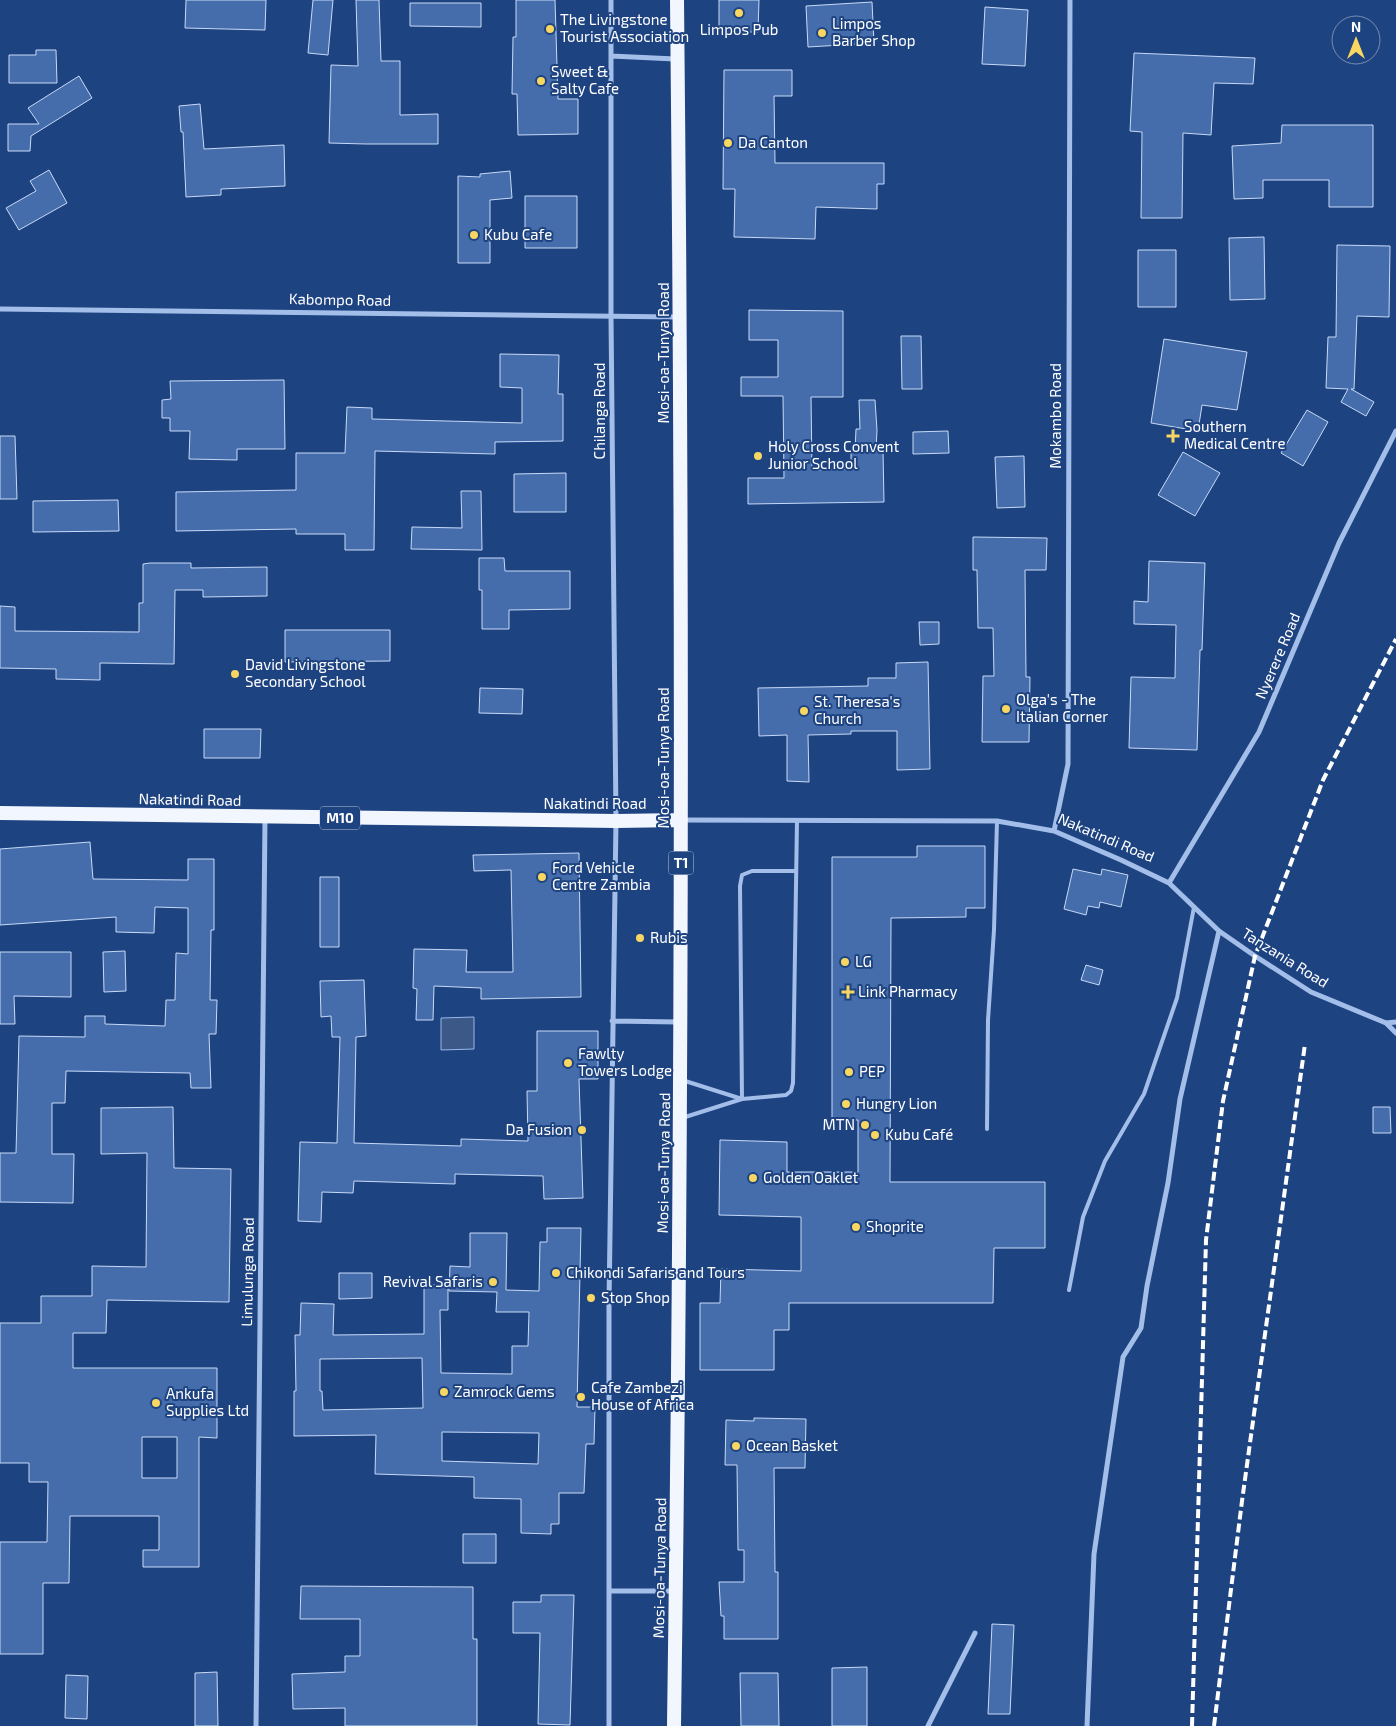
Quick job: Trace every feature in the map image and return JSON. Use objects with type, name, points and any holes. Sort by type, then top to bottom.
[{"type":"highway","name":"Mosi-oa-Tunya Road","points":[[674,1726],[681,1080],[680,317],[677,0]]},
{"type":"highway","name":"Nakatindi Road","points":[[0,813],[266,818],[681,820]]},
{"type":"street","name":"Chilanga Road","points":[[609,1726],[609,1294],[616,821],[611,316],[611,0]]},
{"type":"street","name":"Mokambo Road","points":[[1054,831],[1068,764],[1070,0]]},
{"type":"street","points":[[611,56],[678,59]]},
{"type":"street","name":"Kabompo Road","points":[[0,309],[680,317]]},
{"type":"street","name":"Nyerere Road","points":[[1169,883],[1259,732],[1339,543],[1396,431]]},
{"type":"street","name":"Limulunga Road","points":[[256,1726],[266,818]]},
{"type":"street","name":"Nakatindi Road","points":[[681,820],[997,821],[1054,831],[1169,883],[1219,931]]},
{"type":"street","points":[[1087,1726],[1094,1554],[1123,1357],[1141,1328],[1147,1286],[1168,1183],[1180,1099],[1219,931]]},
{"type":"street","name":"Tanzania Road","points":[[1219,931],[1311,992],[1386,1023],[1396,1022]]},
{"type":"street","points":[[612,1021],[681,1022]]},
{"type":"street","points":[[1386,1023],[1396,1033]]},
{"type":"street","points":[[610,1591],[676,1591]]},
{"type":"street","points":[[928,1726],[975,1633]]},
{"type":"lane","points":[[680,1119],[742,1099],[786,1096],[791,1091],[793,1083],[796,820]]},
{"type":"lane","points":[[987,1129],[988,1020],[994,930],[997,821]]},
{"type":"lane","points":[[742,1099],[740,886],[742,875],[752,871],[795,872]]},
{"type":"lane","points":[[1068,1290],[1083,1217],[1105,1160],[1144,1094],[1177,998],[1194,907]]},
{"type":"lane","points":[[681,1080],[742,1099]]},
{"type":"water","points":[[474,1017],[474,1049],[441,1050],[441,1018]]},
{"type":"building","points":[[186,0],[266,0],[265,30],[185,28]]},
{"type":"building","points":[[313,0],[333,0],[328,55],[308,53]]},
{"type":"building","points":[[356,0],[379,0],[381,61],[400,61],[400,115],[438,114],[438,144],[329,143],[331,65],[358,66]]},
{"type":"building","points":[[516,0],[555,0],[558,99],[578,99],[578,134],[518,135],[517,94],[512,94],[513,37],[516,37]]},
{"type":"building","name":"Limpos Pub","points":[[719,0],[759,0],[758,32],[719,32]]},
{"type":"building","points":[[872,2],[874,43],[808,47],[806,6]]},
{"type":"building","points":[[410,3],[481,3],[481,27],[410,26]]},
{"type":"building","points":[[985,7],[1028,10],[1025,66],[982,64]]},
{"type":"building","points":[[36,50],[56,50],[57,83],[9,83],[9,55],[36,55]]},
{"type":"building","points":[[1134,53],[1255,58],[1253,84],[1214,83],[1211,135],[1183,133],[1182,218],[1141,218],[1142,132],[1130,131]]},
{"type":"building","points":[[724,70],[792,70],[792,96],[774,96],[775,163],[884,163],[884,184],[877,184],[877,209],[816,207],[815,239],[734,237],[735,189],[723,189]]},
{"type":"building","points":[[79,76],[92,98],[31,136],[30,151],[8,151],[8,124],[39,124],[28,108]]},
{"type":"building","points":[[200,104],[204,149],[284,145],[285,186],[221,189],[221,195],[186,197],[183,132],[181,132],[179,106]]},
{"type":"building","points":[[1282,125],[1373,125],[1373,207],[1329,207],[1329,180],[1263,180],[1263,198],[1234,199],[1232,146],[1281,143]]},
{"type":"building","points":[[49,170],[67,203],[19,230],[6,208],[36,191],[30,181]]},
{"type":"building","name":"Kubu Cafe","points":[[510,171],[512,198],[490,200],[490,263],[458,263],[458,176],[480,177],[480,174]]},
{"type":"building","points":[[525,196],[577,196],[577,248],[525,248]]},
{"type":"building","points":[[1264,237],[1265,299],[1230,300],[1229,238]]},
{"type":"building","points":[[1337,245],[1390,246],[1389,317],[1357,316],[1354,389],[1351,389],[1374,402],[1366,416],[1341,402],[1348,389],[1326,388],[1328,337],[1336,337]]},
{"type":"building","points":[[1138,250],[1176,250],[1176,307],[1138,307]]},
{"type":"building","points":[[749,310],[843,311],[843,397],[811,397],[812,470],[851,469],[851,451],[855,451],[856,429],[860,429],[859,400],[875,400],[876,451],[883,451],[884,502],[748,504],[748,478],[784,478],[783,396],[741,396],[741,377],[778,377],[778,340],[749,340]]},
{"type":"building","points":[[901,336],[921,336],[922,389],[902,389]]},
{"type":"building","points":[[1164,339],[1247,352],[1237,410],[1202,405],[1198,431],[1151,423]]},
{"type":"building","points":[[500,354],[559,355],[558,394],[563,394],[563,441],[495,442],[495,454],[375,451],[374,550],[345,550],[345,534],[296,534],[296,529],[176,531],[176,492],[296,490],[296,453],[345,453],[347,407],[372,408],[372,419],[522,423],[522,388],[500,387]]},
{"type":"building","points":[[284,380],[285,449],[237,449],[237,460],[189,459],[190,431],[170,431],[170,418],[162,418],[162,400],[171,399],[170,381]]},
{"type":"building","points":[[1307,410],[1328,422],[1303,466],[1281,453]]},
{"type":"building","points":[[948,431],[949,453],[913,454],[913,432]]},
{"type":"building","points":[[0,436],[15,436],[17,499],[0,499]]},
{"type":"building","points":[[1183,452],[1220,473],[1195,516],[1158,495]]},
{"type":"building","points":[[1024,456],[1025,507],[997,508],[995,457]]},
{"type":"building","points":[[566,473],[566,512],[514,512],[514,474]]},
{"type":"building","points":[[461,491],[481,491],[482,550],[411,549],[412,527],[462,528]]},
{"type":"building","points":[[118,500],[119,531],[33,532],[33,501]]},
{"type":"building","points":[[973,537],[1047,538],[1046,570],[1025,570],[1026,677],[1030,677],[1029,742],[982,742],[983,676],[994,676],[993,628],[978,628],[977,570],[973,570]]},
{"type":"building","points":[[479,558],[504,558],[505,571],[570,571],[570,609],[509,610],[509,629],[482,629],[482,590],[479,590]]},
{"type":"building","points":[[1149,561],[1205,563],[1197,750],[1129,748],[1131,677],[1175,678],[1176,625],[1134,624],[1134,601],[1148,602]]},
{"type":"building","points":[[191,563],[191,568],[267,567],[267,596],[203,597],[203,590],[175,590],[174,664],[100,663],[100,680],[56,679],[56,669],[0,668],[0,606],[15,607],[15,631],[139,632],[139,603],[143,603],[143,564]]},
{"type":"building","points":[[919,622],[939,622],[939,644],[920,645]]},
{"type":"building","points":[[285,630],[390,630],[390,661],[285,662]]},
{"type":"building","points":[[928,662],[930,769],[897,770],[897,731],[851,731],[851,734],[808,735],[809,782],[787,781],[787,735],[759,736],[758,688],[868,686],[868,678],[896,678],[896,663]]},
{"type":"building","points":[[480,688],[523,689],[522,714],[479,713]]},
{"type":"building","points":[[204,729],[261,729],[260,758],[204,758]]},
{"type":"building","points":[[90,842],[93,879],[188,880],[188,859],[214,859],[214,930],[211,930],[210,1000],[217,1000],[216,1034],[209,1034],[211,1088],[191,1088],[190,1073],[66,1071],[65,1103],[52,1103],[52,1154],[74,1154],[73,1203],[0,1202],[0,1153],[16,1153],[19,1036],[85,1037],[85,1016],[105,1016],[105,1024],[165,1026],[166,1000],[175,1000],[176,953],[188,954],[188,908],[155,907],[154,933],[116,932],[116,917],[0,925],[0,849]]},
{"type":"building","points":[[917,846],[985,846],[985,908],[966,908],[966,917],[891,918],[890,1182],[1045,1182],[1045,1248],[994,1248],[993,1303],[789,1303],[789,1330],[774,1330],[774,1370],[700,1370],[700,1303],[720,1303],[721,1269],[801,1271],[801,1217],[719,1215],[720,1140],[787,1142],[787,1172],[858,1172],[858,1120],[832,1120],[832,857],[917,857]]},
{"type":"building","points":[[579,853],[581,997],[481,999],[481,988],[434,986],[433,1020],[416,1020],[417,989],[413,988],[414,949],[467,950],[466,972],[513,972],[511,870],[474,871],[473,855]]},
{"type":"building","points":[[1073,869],[1101,875],[1102,869],[1128,875],[1121,907],[1100,902],[1099,908],[1088,906],[1086,915],[1064,909]]},
{"type":"building","points":[[320,877],[339,877],[339,947],[320,947]]},
{"type":"building","points":[[125,951],[126,991],[104,992],[103,952]]},
{"type":"building","points":[[0,952],[71,952],[71,997],[14,996],[15,1024],[0,1024]]},
{"type":"building","points":[[1086,965],[1103,970],[1099,985],[1081,980]]},
{"type":"building","points":[[364,980],[366,1036],[356,1037],[354,1143],[461,1146],[461,1139],[528,1141],[527,1091],[537,1091],[537,1031],[598,1031],[598,1079],[579,1079],[583,1198],[544,1199],[543,1176],[455,1174],[455,1184],[354,1181],[353,1193],[322,1192],[321,1222],[298,1221],[300,1142],[337,1143],[340,1037],[332,1037],[331,1016],[321,1017],[320,981]]},
{"type":"building","points":[[173,1107],[174,1168],[231,1169],[229,1302],[107,1300],[106,1333],[73,1333],[73,1368],[217,1368],[217,1438],[199,1437],[199,1567],[143,1567],[143,1550],[159,1550],[159,1516],[70,1516],[69,1583],[43,1583],[43,1654],[0,1654],[0,1542],[47,1542],[48,1482],[29,1482],[29,1463],[0,1463],[0,1323],[41,1323],[41,1296],[92,1296],[92,1266],[146,1267],[147,1153],[101,1154],[101,1108]],"holes":[[[142,1437],[177,1437],[177,1478],[142,1478]]]},
{"type":"building","points":[[1373,1107],[1390,1107],[1391,1133],[1373,1133]]},
{"type":"building","points":[[547,1228],[581,1228],[577,1407],[595,1407],[594,1444],[586,1444],[584,1493],[559,1493],[559,1524],[551,1524],[551,1534],[521,1533],[521,1499],[474,1498],[474,1477],[375,1474],[376,1435],[294,1436],[294,1391],[296,1391],[295,1335],[300,1335],[301,1303],[334,1304],[333,1335],[424,1334],[424,1285],[448,1285],[448,1310],[440,1310],[441,1373],[512,1374],[512,1346],[528,1346],[529,1312],[496,1312],[497,1292],[449,1291],[450,1266],[470,1267],[470,1233],[507,1233],[506,1290],[539,1291],[540,1242],[547,1242]],"holes":[[[422,1358],[423,1408],[323,1410],[322,1391],[320,1391],[320,1359]],[[442,1432],[539,1433],[538,1464],[442,1461]]]},
{"type":"building","points":[[339,1273],[372,1273],[372,1298],[339,1299]]},
{"type":"building","points":[[754,1418],[806,1419],[805,1468],[774,1468],[775,1572],[778,1572],[778,1639],[724,1639],[724,1616],[721,1616],[719,1582],[744,1582],[744,1550],[738,1550],[737,1465],[725,1465],[726,1420],[754,1421]]},
{"type":"building","points":[[463,1534],[496,1534],[496,1563],[463,1563]]},
{"type":"building","points":[[301,1586],[473,1587],[473,1639],[477,1639],[477,1726],[345,1726],[345,1708],[293,1709],[292,1674],[345,1672],[345,1656],[360,1656],[360,1619],[300,1619]]},
{"type":"building","points":[[541,1595],[574,1595],[570,1725],[538,1724],[540,1633],[513,1633],[513,1602],[541,1602]]},
{"type":"building","points":[[992,1624],[1014,1625],[1010,1714],[988,1714]]},
{"type":"building","points":[[867,1667],[867,1726],[832,1726],[832,1668]]},
{"type":"building","points":[[217,1672],[218,1726],[195,1726],[195,1673]]},
{"type":"building","points":[[740,1673],[778,1673],[779,1726],[741,1726]]},
{"type":"building","points":[[66,1675],[88,1676],[87,1719],[65,1718]]},
{"type":"railway","points":[[1192,1726],[1206,1240],[1223,1101],[1255,956],[1323,780],[1396,639]]},
{"type":"railway","points":[[1214,1726],[1242,1501],[1305,1044]]},
{"type":"place","name":"Limpos Pub","points":[[739,13]]},
{"type":"place","name":"The Livingstone Tourist Association","points":[[550,29]]},
{"type":"place","name":"Limpos Barber Shop","points":[[822,33]]},
{"type":"place","name":"Sweet & Salty Cafe","points":[[541,81]]},
{"type":"place","name":"Da Canton","points":[[728,143]]},
{"type":"place","name":"Kubu Cafe","points":[[474,235]]},
{"type":"place","name":"Southern Medical Centre","points":[[1173,436]]},
{"type":"place","name":"Holy Cross Convent Junior School","points":[[758,456]]},
{"type":"place","name":"David Livingstone Secondary School","points":[[235,674]]},
{"type":"place","name":"Olga's - The Italian Corner","points":[[1006,709]]},
{"type":"place","name":"St. Theresa's Church","points":[[804,711]]},
{"type":"place","name":"Ford Vehicle Centre Zambia","points":[[542,877]]},
{"type":"place","name":"Rubis","points":[[640,938]]},
{"type":"place","name":"LG","points":[[845,962]]},
{"type":"place","name":"Link Pharmacy","points":[[848,992]]},
{"type":"place","name":"Fawlty Towers Lodge","points":[[568,1063]]},
{"type":"place","name":"PEP","points":[[849,1072]]},
{"type":"place","name":"Hungry Lion","points":[[846,1104]]},
{"type":"place","name":"MTN","points":[[865,1125]]},
{"type":"place","name":"Da Fusion","points":[[582,1130]]},
{"type":"place","name":"Kubu Café","points":[[875,1135]]},
{"type":"place","name":"Golden Oaklet","points":[[753,1178]]},
{"type":"place","name":"Shoprite","points":[[856,1227]]},
{"type":"place","name":"Chikondi Safaris and Tours","points":[[556,1273]]},
{"type":"place","name":"Revival Safaris","points":[[493,1282]]},
{"type":"place","name":"Stop Shop","points":[[591,1298]]},
{"type":"place","name":"Zamrock Gems","points":[[444,1392]]},
{"type":"place","name":"Cafe Zambezi House of Africa","points":[[581,1397]]},
{"type":"place","name":"Ankufa Supplies Ltd","points":[[156,1403]]},
{"type":"place","name":"Ocean Basket","points":[[736,1446]]}]
